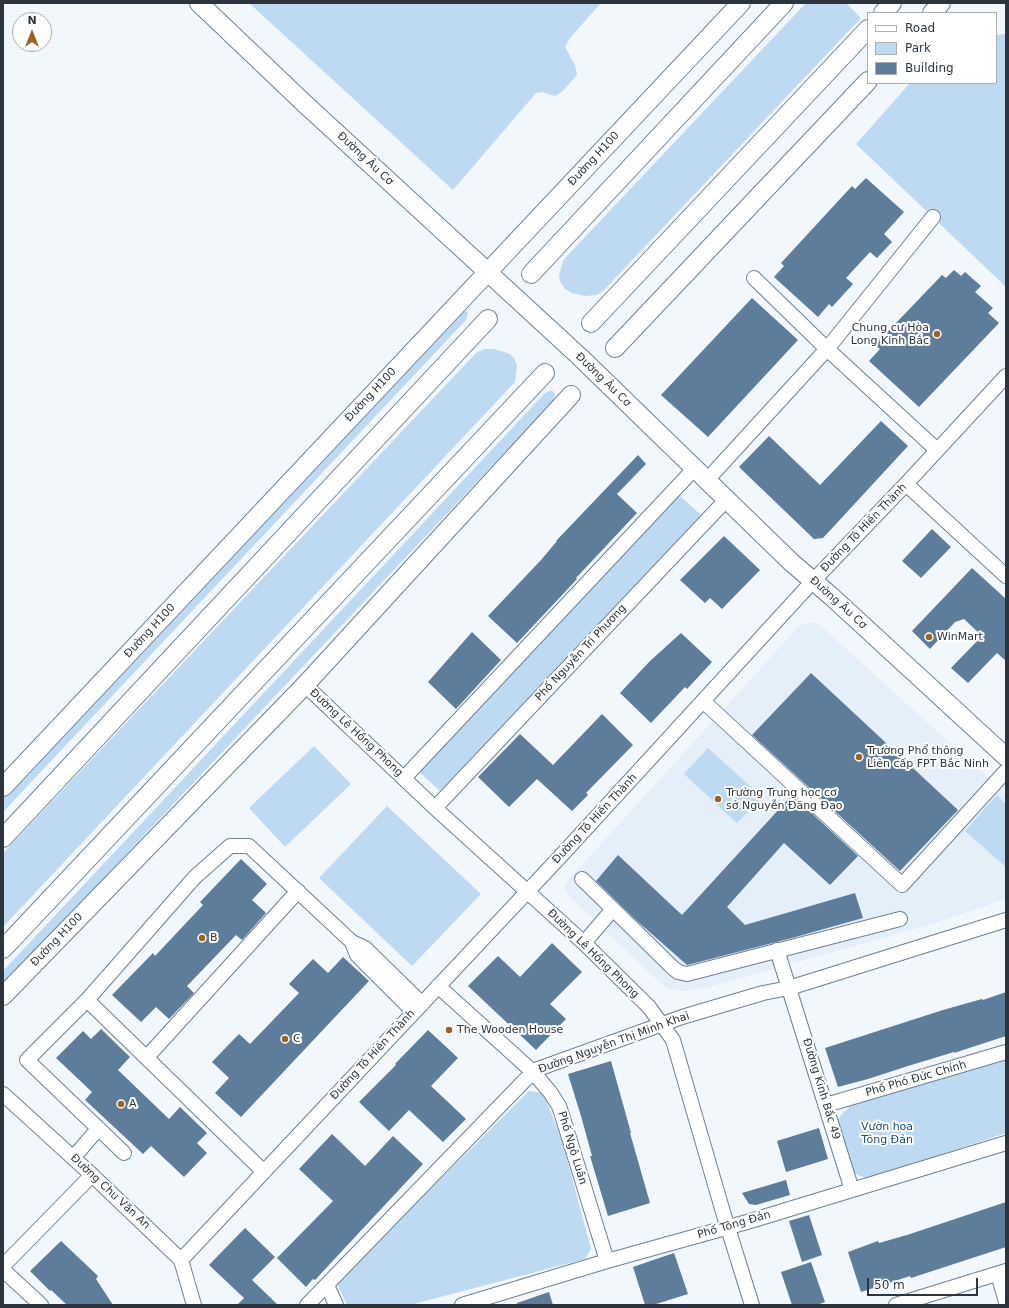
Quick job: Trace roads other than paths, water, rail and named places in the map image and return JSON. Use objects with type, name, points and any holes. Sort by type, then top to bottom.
[{"type":"main road","name":"Đường Âu Cơ","points":[[199,3],[311,110],[589,366],[813,581],[1006,757]]},
{"type":"main road","name":"Đường H100","points":[[3,787],[487,271],[741,3]]},
{"type":"main road","points":[[531,274],[784,3]]},
{"type":"main road","points":[[884,12],[892,3]]},
{"type":"main road","points":[[933,12],[941,3]]},
{"type":"main road","points":[[591,323],[867,30]]},
{"type":"main road","points":[[616,348],[867,82]]},
{"type":"main road","points":[[3,838],[488,319]]},
{"type":"main road","points":[[3,949],[545,373]]},
{"type":"main road","name":"Đường H100","points":[[3,996],[305,685],[571,395]]},
{"type":"street","points":[[404,778],[701,474],[827,349],[933,217]]},
{"type":"street","points":[[754,278],[827,349],[936,450]]},
{"type":"street","name":"Đường Tô Hiến Thành","points":[[181,1260],[528,891],[813,581],[906,484],[1006,376]]},
{"type":"street","points":[[906,484],[1005,573]]},
{"type":"street","name":"Phố Nguyễn Tri Phương","points":[[435,808],[727,499]]},
{"type":"street","name":"Đường Lê Hồng Phong","points":[[305,685],[435,808],[584,943],[648,1007],[662,1024],[673,1040],[752,1305]]},
{"type":"street","points":[[703,701],[902,886],[1006,771]]},
{"type":"street","points":[[124,1153],[27,1060],[87,1000],[195,877],[230,846],[249,846],[352,942],[365,948],[418,1008]]},
{"type":"street","points":[[582,879],[672,967],[678,972],[687,974],[900,919]]},
{"type":"street","points":[[147,1057],[298,891]]},
{"type":"street","points":[[584,943],[613,909]]},
{"type":"street","name":"Đường Nguyễn Thị Minh Khai","points":[[307,1305],[533,1072],[544,1066],[662,1024],[763,993],[789,988],[1006,920]]},
{"type":"street","name":"Đường Kinh Bắc 49","points":[[777,950],[852,1190]]},
{"type":"street","name":"Phố Ngô Luân","points":[[438,986],[533,1072],[546,1086],[560,1110],[607,1261]]},
{"type":"street","points":[[87,1000],[264,1172]]},
{"type":"street","name":"Phố Phó Đức Chính","points":[[826,1106],[1006,1052]]},
{"type":"street","name":"Đường Chu Văn An","points":[[3,1094],[92,1175],[181,1260]]},
{"type":"street","points":[[73,1158],[98,1129]]},
{"type":"street","name":"Phố Tông Đản","points":[[462,1305],[1006,1143]]},
{"type":"street","points":[[3,1266],[92,1175]]},
{"type":"street","points":[[181,1260],[194,1305]]},
{"type":"street","points":[[3,1270],[41,1305]]},
{"type":"street","points":[[896,1305],[1002,1272],[1006,1302]]},
{"type":"street","points":[[327,1285],[336,1305]]},
{"type":"place","name":"Chung cư Hòa Long Kinh Bắc","points":[[937,334]]},
{"type":"place","name":"WinMart","points":[[929,637]]},
{"type":"place","name":"Trường Phổ thông Liên cấp FPT Bắc Ninh","points":[[859,757]]},
{"type":"place","name":"Trường Trung học cơ sở Nguyễn Đăng Đạo","points":[[718,799]]},
{"type":"place","name":"B","points":[[202,938]]},
{"type":"place","name":"The Wooden House","points":[[449,1030]]},
{"type":"place","name":"C","points":[[285,1039]]},
{"type":"place","name":"A","points":[[121,1104]]},
{"type":"park label","name":"Vườn hoa Tông Đản","points":[[887,1133]]}]
